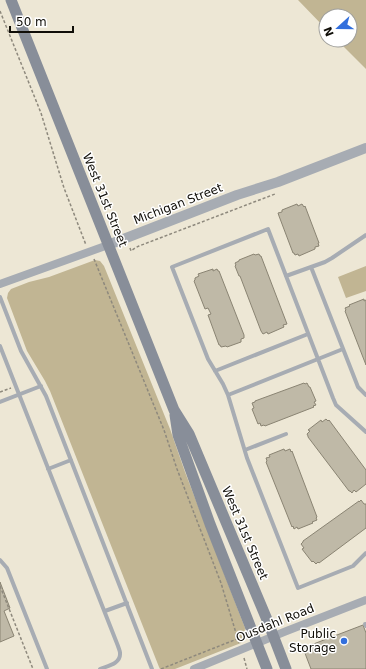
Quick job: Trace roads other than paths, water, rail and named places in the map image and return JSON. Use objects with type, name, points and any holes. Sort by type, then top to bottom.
[{"type":"main road","name":"West 31st Street","points":[[11,0],[174,410],[189,434],[286,669]]},
{"type":"main road","name":"West 31st Street","points":[[174,410],[178,435],[210,524],[267,669]]},
{"type":"street","name":"Michigan Street","points":[[0,284],[108,245],[238,195],[278,182],[366,148]]},
{"type":"street","name":"Ousdahl Road","points":[[194,669],[366,600]]},
{"type":"lane","points":[[366,432],[336,405],[268,229],[172,267],[208,359],[228,395],[244,450],[298,588],[353,566],[366,553]]},
{"type":"lane","points":[[286,276],[332,258],[366,235]]},
{"type":"lane","points":[[311,267],[358,387],[366,395]]},
{"type":"lane","points":[[0,297],[22,351],[46,396],[152,669]]},
{"type":"lane","points":[[215,371],[308,334]]},
{"type":"lane","points":[[0,346],[121,654],[116,663],[100,669]]},
{"type":"lane","points":[[228,395],[343,350]]},
{"type":"lane","points":[[0,402],[41,386]]},
{"type":"lane","points":[[244,450],[286,434]]},
{"type":"lane","points":[[48,469],[71,460]]},
{"type":"lane","points":[[0,560],[7,568],[47,669]]},
{"type":"lane","points":[[105,611],[127,603]]},
{"type":"place","name":"Public Storage","points":[[344,641]]}]
